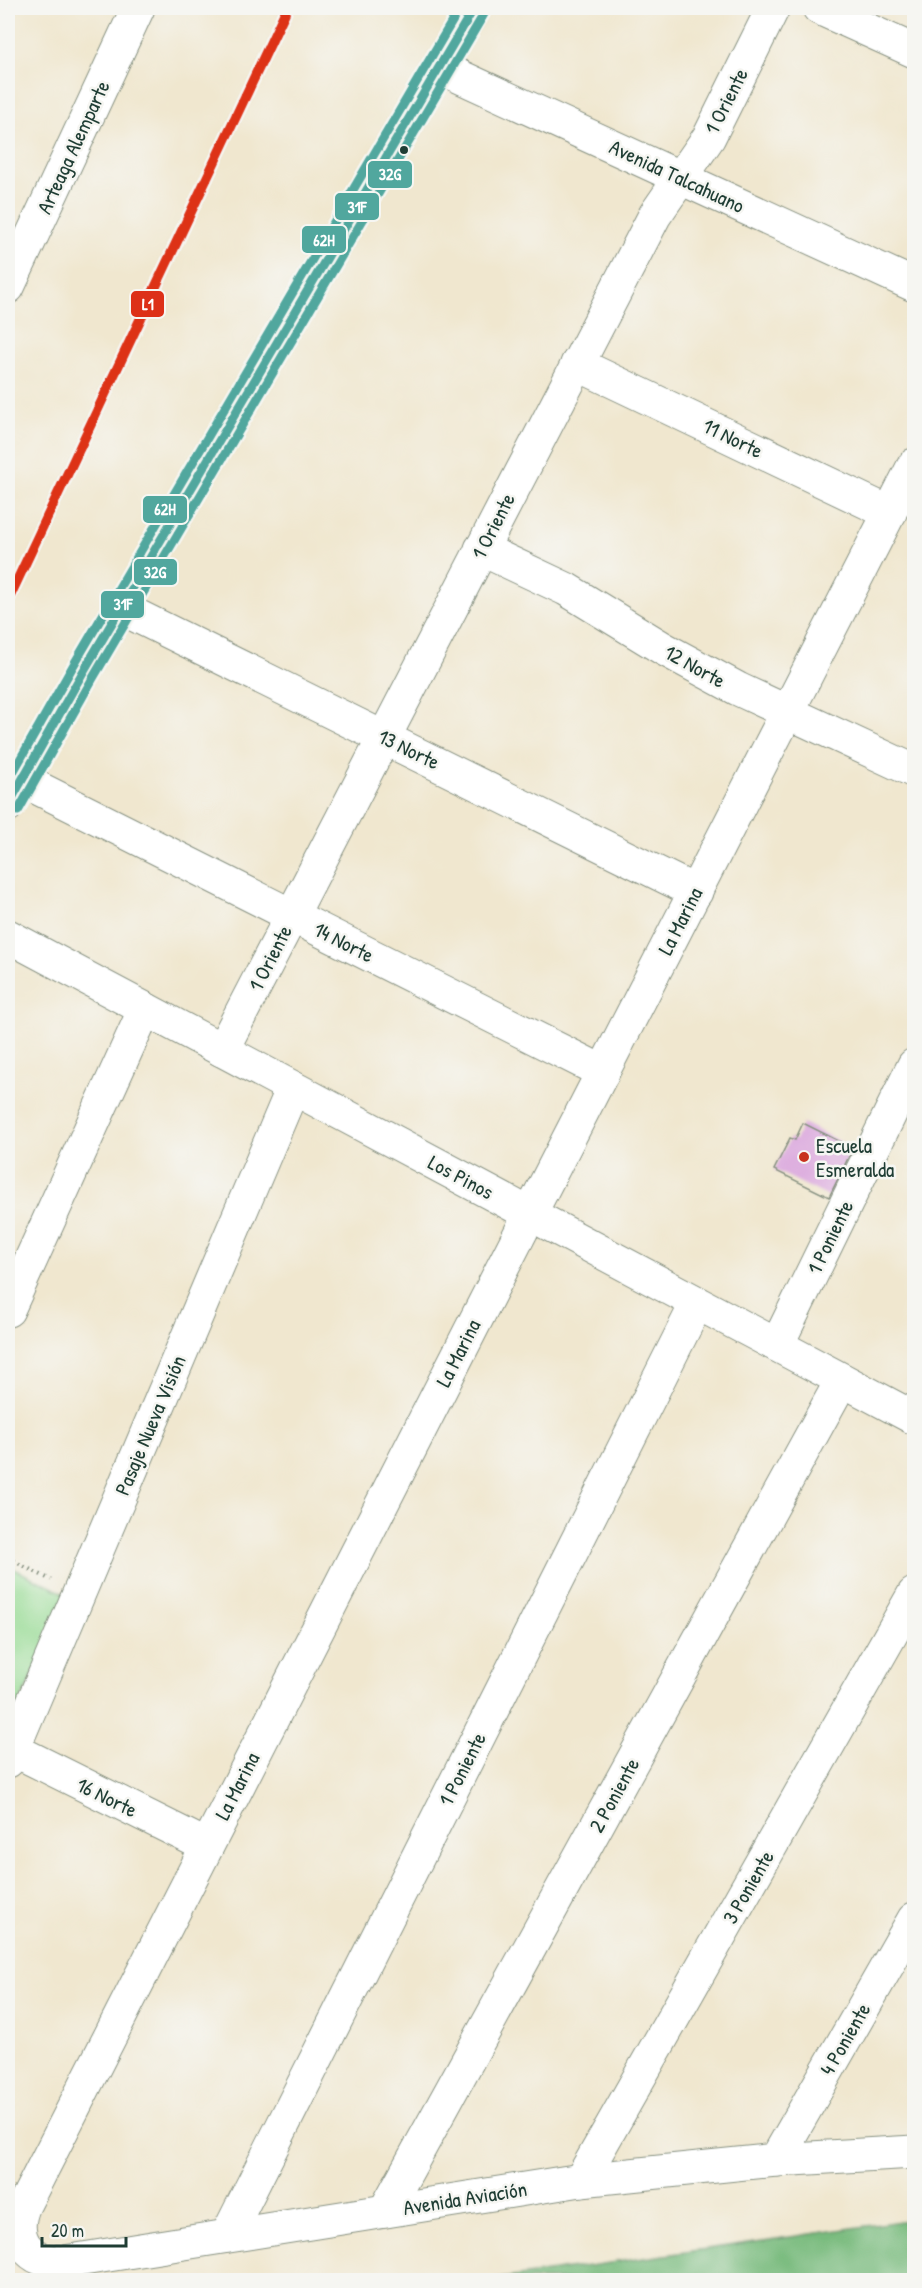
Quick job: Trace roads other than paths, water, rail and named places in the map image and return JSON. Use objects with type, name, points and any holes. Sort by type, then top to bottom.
[{"type":"street","name":"Arteaga Alemparte","points":[[8,287],[138,8]]},
{"type":"street","points":[[15,792],[83,672],[474,8]]},
{"type":"street","name":"1 Oriente","points":[[222,1050],[655,215],[709,137],[773,8]]},
{"type":"street","points":[[819,8],[915,51]]},
{"type":"street","name":"Avenida Talcahuano","points":[[439,66],[915,285]]},
{"type":"street","name":"11 Norte","points":[[577,364],[890,513]]},
{"type":"street","name":"La Marina","points":[[16,2246],[18,2226],[24,2205],[915,465]]},
{"type":"street","name":"12 Norte","points":[[481,549],[566,589],[680,658],[787,713],[915,771]]},
{"type":"street","name":"13 Norte","points":[[121,608],[696,892]]},
{"type":"street","name":"14 Norte","points":[[15,792],[291,916],[603,1072]]},
{"type":"street","name":"Los Pinos","points":[[8,936],[915,1418]]},
{"type":"street","points":[[8,1310],[145,1009]]},
{"type":"street","name":"1 Poniente","points":[[777,1345],[915,1065]]},
{"type":"street","name":"Pasaje Nueva Visión","points":[[9,1753],[79,1594],[293,1088]]},
{"type":"street","name":"1 Poniente","points":[[227,2236],[697,1303]]},
{"type":"street","name":"2 Poniente","points":[[385,2211],[842,1380]]},
{"type":"street","name":"3 Poniente","points":[[581,2180],[915,1594]]},
{"type":"street","name":"16 Norte","points":[[9,1753],[207,1846]]},
{"type":"street","name":"4 Poniente","points":[[776,2160],[915,1918]]},
{"type":"street","name":"Avenida Aviación","points":[[16,2246],[42,2260],[64,2262],[581,2180],[776,2160],[915,2152]]},
{"type":"place","name":"Escuela Esmeralda","points":[[804,1157]]}]
